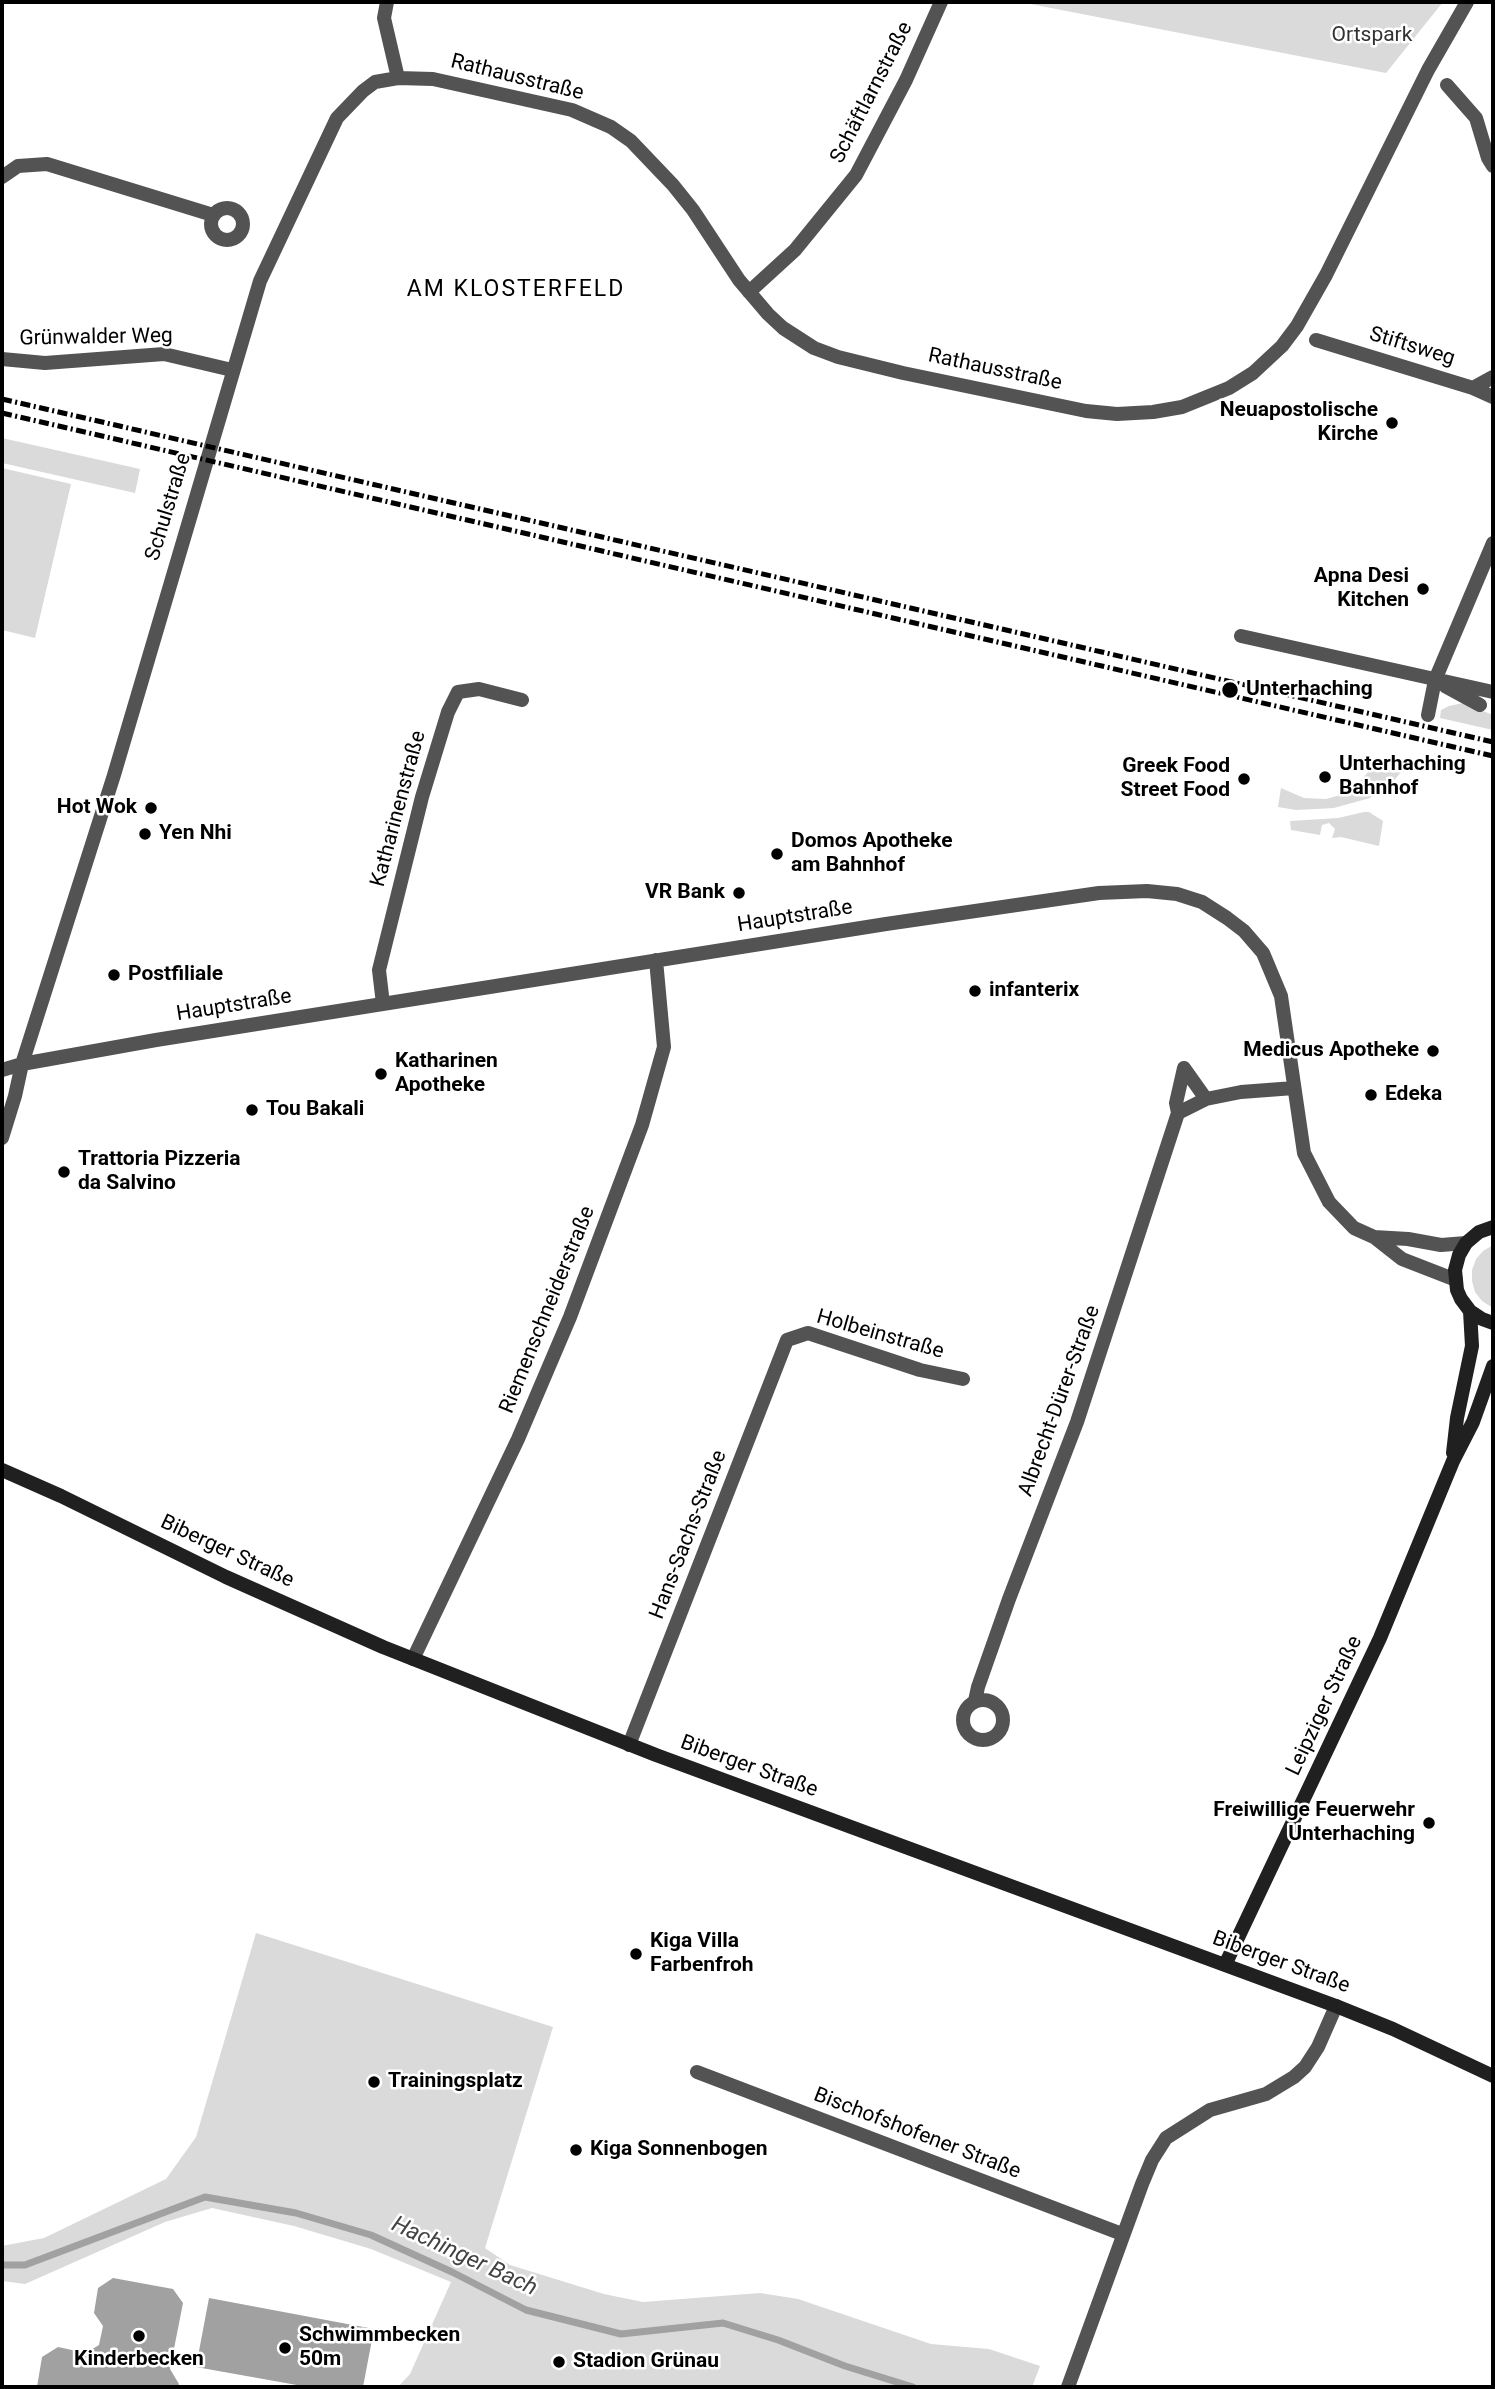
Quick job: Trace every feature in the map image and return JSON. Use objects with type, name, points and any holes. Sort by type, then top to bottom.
[{"type":"main road","points":[[1493,1227],[1479,1232],[1466,1243],[1458,1255],[1455,1270],[1457,1290],[1470,1311],[1493,1323]]},
{"type":"main road","name":"Leipziger Straße","points":[[1453,1461],[1457,1418],[1472,1346],[1470,1311]]},
{"type":"main road","name":"Leipziger Straße","points":[[1226,1965],[1375,1648],[1453,1461],[1474,1422],[1493,1366]]},
{"type":"main road","name":"Biberger Straße","points":[[2,1470],[226,1577],[413,1659],[629,1745],[1336,2006],[1393,2029],[1493,2076]]},
{"type":"street","points":[[387,2],[384,18],[398,78]]},
{"type":"street","name":"Schäftlarnstraße","points":[[749,292],[795,250],[856,175],[906,80],[941,2]]},
{"type":"street","name":"Rathausstraße","points":[[398,78],[433,79],[520,98],[572,110],[611,127],[631,141],[673,185],[749,292],[783,328],[814,348],[838,358],[1086,411],[1117,414],[1153,412],[1182,407],[1229,388],[1262,366],[1282,346],[1297,326],[1326,275],[1428,70],[1466,2]]},
{"type":"street","name":"Schulstraße","points":[[2,1138],[22,1064],[114,775],[260,281],[337,118],[349,104],[376,82],[398,78]]},
{"type":"street","points":[[1447,85],[1476,118],[1493,166]]},
{"type":"street","points":[[2,177],[18,166],[47,164],[213,215]]},
{"type":"street","name":"Stiftsweg","points":[[1317,340],[1473,388],[1493,397]]},
{"type":"street","name":"Grünwalder Weg","points":[[2,359],[45,363],[164,354],[232,370]]},
{"type":"street","points":[[1473,388],[1493,377]]},
{"type":"street","points":[[1425,710],[1493,543]]},
{"type":"street","points":[[1241,636],[1281,640],[1394,670],[1493,692]]},
{"type":"street","points":[[1435,680],[1480,705]]},
{"type":"street","name":"Katharinenstraße","points":[[383,1004],[379,970],[422,797],[448,712],[458,692],[479,689],[522,700]]},
{"type":"street","name":"Hauptstraße","points":[[2,1070],[22,1064],[383,1004],[1099,893],[1147,891],[1177,894],[1202,902],[1227,918],[1244,931],[1263,953],[1281,996],[1304,1153],[1329,1202],[1354,1228],[1374,1237],[1402,1259],[1456,1280]]},
{"type":"street","name":"Riemenschneiderstraße","points":[[413,1659],[488,1506],[560,1342],[610,1215],[653,1090],[664,1047],[656,960]]},
{"type":"street","name":"Albrecht-Dürer-Straße","points":[[975,1701],[1009,1599],[1077,1422],[1178,1113],[1176,1103],[1184,1068],[1206,1099]]},
{"type":"street","points":[[1178,1113],[1206,1099],[1241,1092],[1293,1088]]},
{"type":"street","name":"Hauptstraße","points":[[1374,1237],[1441,1245],[1466,1243]]},
{"type":"street","name":"Holbeinstraße","points":[[787,1340],[808,1333],[920,1370],[962,1379]]},
{"type":"street","name":"Hans-Sachs-Straße","points":[[629,1745],[787,1340]]},
{"type":"street","points":[[1068,2387],[1122,2234],[1152,2160],[1166,2138],[1210,2110],[1266,2094],[1294,2077],[1305,2067],[1318,2047],[1336,2006]]},
{"type":"street","name":"Bischofshofener Straße","points":[[696,2072],[1122,2234]]},
{"type":"green space","name":"Ortspark","points":[[1020,2],[1443,2],[1386,73]]},
{"type":"green space","points":[[2,438],[140,469],[135,493],[2,463]]},
{"type":"green space","points":[[2,468],[71,484],[35,638],[2,630]]},
{"type":"green space","points":[[1463,703],[1493,715],[1493,730],[1440,718],[1441,710]]},
{"type":"green space","points":[[1375,764],[1404,768],[1393,782],[1370,798],[1334,808],[1296,810],[1278,807],[1281,788],[1304,798],[1326,799],[1356,786]]},
{"type":"green space","points":[[1369,812],[1383,821],[1379,846],[1341,837],[1332,838],[1335,829],[1329,823],[1322,825],[1320,835],[1291,830],[1290,821],[1338,818]]},
{"type":"green space","points":[[1493,1245],[1493,1308],[1475,1292],[1472,1270],[1476,1259]]},
{"type":"green space","points":[[256,1933],[553,2027],[485,2248],[510,2265],[604,2294],[643,2302],[760,2293],[798,2299],[931,2344],[989,2349],[1040,2366],[1032,2387],[398,2387],[410,2374],[451,2282],[371,2249],[294,2226],[212,2208],[165,2222],[25,2284],[2,2281],[2,2246],[44,2238],[166,2179],[196,2137]]},
{"type":"shaded area","name":"Kinderbecken","points":[[113,2278],[173,2289],[183,2303],[170,2369],[179,2384],[178,2387],[37,2387],[42,2357],[58,2347],[86,2353],[99,2345],[103,2326],[94,2313],[98,2288]]},
{"type":"shaded area","name":"Schwimmbecken 50m","points":[[209,2298],[374,2329],[363,2387],[308,2387],[196,2367]]},
{"type":"waterway","name":"Hachinger Bach","points":[[2,2265],[25,2265],[205,2197],[296,2213],[371,2235],[526,2310],[621,2334],[723,2323],[913,2387]]},
{"type":"railway","points":[[2,399],[1493,742]]},
{"type":"railway","points":[[2,413],[1493,756]]},
{"type":"place","name":"Neuapostolische Kirche","points":[[1392,423]]},
{"type":"place","name":"Apna Desi Kitchen","points":[[1423,589]]},
{"type":"place","name":"Unterhaching","points":[[1230,690]]},
{"type":"place","name":"Unterhaching Bahnhof","points":[[1325,777]]},
{"type":"place","name":"Greek Food Street Food","points":[[1244,779]]},
{"type":"place","name":"Hot Wok","points":[[151,808]]},
{"type":"place","name":"Yen Nhi","points":[[145,834]]},
{"type":"place","name":"Domos Apotheke am Bahnhof","points":[[777,854]]},
{"type":"place","name":"VR Bank","points":[[739,893]]},
{"type":"place","name":"Postfiliale","points":[[114,975]]},
{"type":"place","name":"infanterix","points":[[975,991]]},
{"type":"place","name":"Medicus Apotheke","points":[[1433,1051]]},
{"type":"place","name":"Katharinen Apotheke","points":[[381,1074]]},
{"type":"place","name":"Edeka","points":[[1371,1095]]},
{"type":"place","name":"Tou Bakali","points":[[252,1110]]},
{"type":"place","name":"Trattoria Pizzeria da Salvino","points":[[64,1172]]},
{"type":"place","name":"Freiwillige Feuerwehr Unterhaching","points":[[1429,1823]]},
{"type":"place","name":"Kiga Villa Farbenfroh","points":[[636,1954]]},
{"type":"place","name":"Trainingsplatz","points":[[374,2082]]},
{"type":"place","name":"Kiga Sonnenbogen","points":[[576,2150]]},
{"type":"place","name":"Kinderbecken","points":[[139,2336]]},
{"type":"place","name":"Schwimmbecken 50m","points":[[285,2348]]},
{"type":"place","name":"Stadion Grünau","points":[[559,2362]]},
{"type":"district","name":"AM KLOSTERFELD","points":[[516,290]]}]
